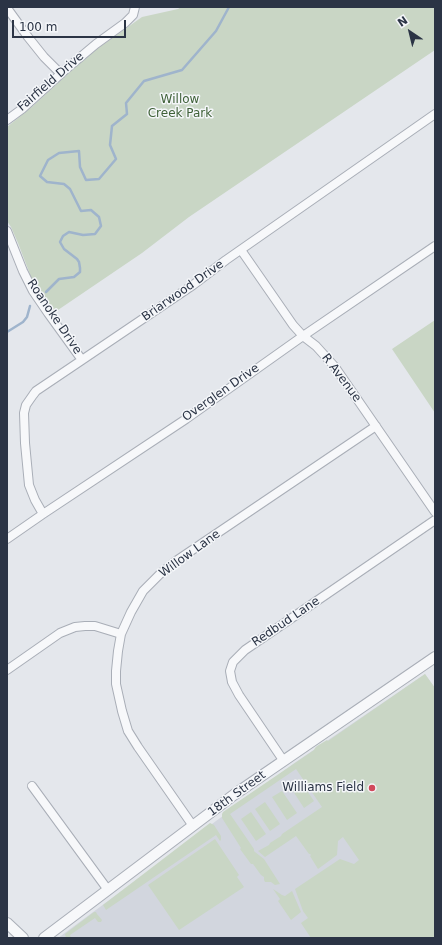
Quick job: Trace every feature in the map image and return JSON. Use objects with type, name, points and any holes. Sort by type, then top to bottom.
[{"type":"street","points":[[7,8],[44,57],[61,74]]},
{"type":"street","name":"Fairfield Drive","points":[[7,120],[22,109],[96,44],[125,23],[134,11]]},
{"type":"street","name":"Briarwood Drive","points":[[44,514],[35,500],[29,485],[25,437],[24,413],[29,399],[36,391],[193,286],[226,260],[435,114]]},
{"type":"street","name":"Roanoke Drive","points":[[7,231],[10,248],[34,291],[82,360]]},
{"type":"street","name":"Overglen Drive","points":[[7,539],[186,419],[303,336],[435,246]]},
{"type":"street","name":"R Avenue","points":[[241,250],[293,325],[303,336],[316,346],[335,367],[435,512]]},
{"type":"street","name":"Willow Lane","points":[[193,826],[128,731],[116,684],[118,651],[121,634],[137,601],[143,592],[160,574],[182,557],[376,426]]},
{"type":"street","name":"Redbud Lane","points":[[283,760],[239,695],[232,682],[230,671],[233,662],[245,650],[435,520]]},
{"type":"street","points":[[7,670],[60,633],[76,627],[95,626],[121,634]]},
{"type":"street","name":"18th Street","points":[[44,938],[235,794],[435,657]]},
{"type":"street","points":[[32,786],[108,890]]},
{"type":"street","points":[[7,923],[23,938]]},
{"type":"shaded area","points":[[425,674],[435,688],[435,938],[58,938],[293,764]]},
{"type":"green space","name":"Willow Creek Park","points":[[181,7],[435,7],[435,50],[189,217],[142,253],[55,312],[31,277],[18,243],[7,221],[7,127],[97,49],[142,17]]},
{"type":"green space","points":[[435,320],[435,413],[392,349]]},
{"type":"green space","name":"Williams Field","points":[[425,674],[435,688],[435,938],[311,938],[301,923],[308,918],[303,911],[295,889],[340,859],[354,864],[359,860],[343,837],[338,841],[337,855],[318,869],[310,856],[311,855],[296,836],[265,857],[258,851],[269,845],[282,834],[322,807],[296,769],[230,814],[254,851],[264,859],[280,884],[275,885],[271,882],[265,882],[264,877],[253,864],[251,864],[240,849],[241,848],[222,818],[222,814],[314,750],[317,746],[327,740],[328,741]]},
{"type":"green space","points":[[299,779],[314,801],[304,808],[289,785]]},
{"type":"green space","points":[[282,791],[297,813],[287,820],[272,797]]},
{"type":"green space","points":[[265,802],[280,824],[270,831],[255,809]]},
{"type":"green space","points":[[251,812],[266,834],[256,841],[241,819]]},
{"type":"green space","points":[[210,823],[214,825],[221,836],[220,841],[216,835],[106,910],[103,905]]},
{"type":"green space","points":[[215,839],[239,875],[237,877],[244,887],[179,930],[148,885]]},
{"type":"green space","points":[[273,889],[285,896],[292,891],[301,912],[291,920],[278,901],[280,899]]},
{"type":"green space","points":[[96,912],[102,920],[101,922],[98,922],[95,918],[70,935],[71,938],[66,938],[65,934]]},
{"type":"waterway","points":[[46,292],[59,279],[74,277],[80,272],[79,262],[64,249],[60,242],[63,236],[69,232],[83,235],[95,234],[101,226],[99,217],[91,210],[81,211],[70,189],[64,184],[47,182],[40,176],[48,160],[59,153],[79,151],[80,167],[86,180],[99,179],[116,159],[110,145],[112,126],[127,114],[126,103],[144,81],[182,70],[216,31],[229,7]]},
{"type":"waterway","points":[[7,332],[23,322],[27,317],[30,306]]},
{"type":"place","name":"Williams Field","points":[[372,788]]}]
